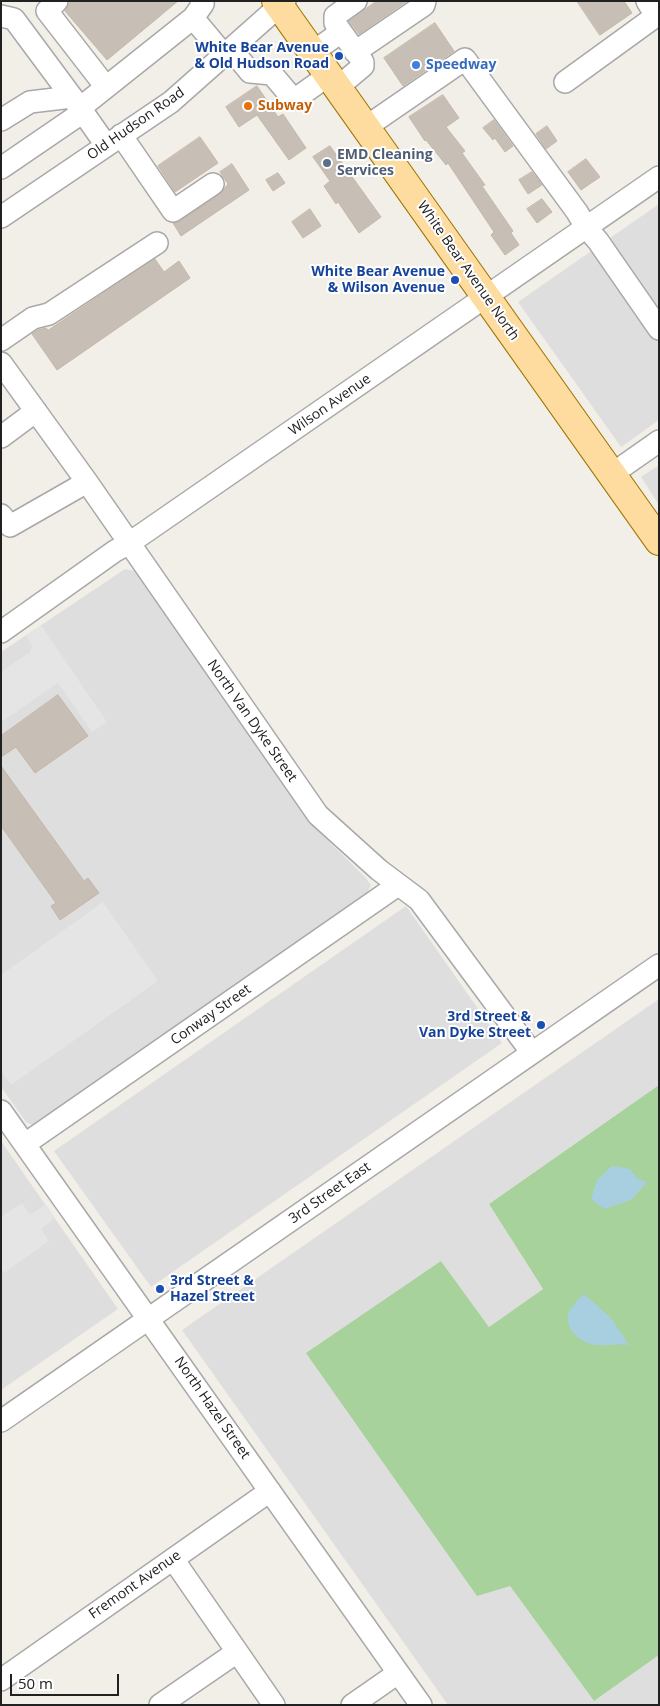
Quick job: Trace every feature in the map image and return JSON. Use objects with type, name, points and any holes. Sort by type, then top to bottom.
[{"type":"main road","name":"White Bear Avenue North","points":[[280,3],[333,81],[659,541]]},
{"type":"street","points":[[57,1],[47,11],[106,88]]},
{"type":"street","points":[[1,168],[78,106],[106,88],[197,10],[228,52],[250,72],[272,74],[293,99],[333,81],[363,66],[363,62],[335,23],[335,16],[356,1]]},
{"type":"street","points":[[355,52],[424,5],[425,1]]},
{"type":"street","points":[[565,82],[656,16],[646,1]]},
{"type":"street","name":"Old Hudson Road","points":[[1,216],[170,102],[228,52],[280,3]]},
{"type":"street","points":[[1,16],[14,19],[78,106],[114,140],[173,211],[213,184]]},
{"type":"street","points":[[313,52],[341,32]]},
{"type":"street","points":[[366,127],[465,59],[598,241],[659,329]]},
{"type":"street","points":[[1,120],[30,102],[78,106]]},
{"type":"street","name":"Wilson Avenue","points":[[1,632],[115,551],[128,544],[659,177]]},
{"type":"street","points":[[1,340],[33,318],[49,314],[156,243]]},
{"type":"street","name":"North Van Dyke Street","points":[[1,363],[8,384],[36,411],[318,815],[379,870],[418,900],[532,1053]]},
{"type":"street","points":[[1,437],[36,411]]},
{"type":"street","points":[[612,474],[659,441]]},
{"type":"street","points":[[1,514],[10,526],[87,482]]},
{"type":"street","name":"Conway Street","points":[[24,1144],[398,885]]},
{"type":"street","name":"3rd Street East","points":[[1,1421],[659,965]]},
{"type":"street","name":"North Hazel Street","points":[[1,1111],[421,1705]]},
{"type":"street","name":"Fremont Avenue","points":[[1,1680],[270,1491]]},
{"type":"street","points":[[173,1559],[274,1705]]},
{"type":"street","points":[[160,1705],[237,1652]]},
{"type":"street","points":[[352,1705],[398,1673]]},
{"type":"shaded area","points":[[659,204],[659,420],[621,447],[518,302]]},
{"type":"shaded area","points":[[659,465],[659,505],[641,477]]},
{"type":"shaded area","points":[[125,569],[135,571],[312,825],[371,885],[366,895],[39,1124],[32,1125],[26,1122],[1,1087],[1,652]]},
{"type":"shaded area","points":[[41,625],[107,722],[92,732],[58,683],[1,722],[1,672],[30,652],[32,646],[26,635]]},
{"type":"shaded area","points":[[103,902],[158,981],[11,1085],[1,1071],[1,975]]},
{"type":"shaded area","points":[[406,906],[502,1043],[151,1287],[54,1151]]},
{"type":"shaded area","points":[[659,999],[659,1085],[489,1204],[543,1289],[489,1327],[441,1261],[510,1586],[594,1701],[659,1655],[659,1705],[448,1705],[182,1330]]},
{"type":"shaded area","points":[[1,1141],[118,1309],[1,1390]]},
{"type":"shaded area","points":[[22,1203],[30,1215],[46,1204],[55,1218],[41,1229],[49,1241],[4,1273],[1,1268],[1,1217]]},
{"type":"green space","points":[[659,1085],[659,1655],[594,1701],[510,1586],[477,1596],[306,1353],[441,1261],[489,1327],[543,1289],[489,1204]]},
{"type":"water","points":[[612,1166],[630,1169],[638,1179],[647,1182],[631,1200],[604,1209],[591,1199],[597,1180]]},
{"type":"water","points":[[584,1294],[611,1318],[629,1345],[593,1344],[582,1340],[573,1332],[568,1322],[568,1316],[574,1304]]},
{"type":"building","points":[[71,1],[178,1],[107,60],[65,11]]},
{"type":"building","points":[[377,1],[407,1],[359,34],[349,21]]},
{"type":"building","points":[[577,1],[624,1],[632,13],[600,35]]},
{"type":"building","points":[[435,23],[454,51],[403,86],[384,58]]},
{"type":"building","points":[[257,86],[278,117],[283,114],[306,148],[289,160],[257,115],[239,127],[226,107]]},
{"type":"building","points":[[443,95],[459,118],[446,127],[465,151],[462,153],[485,185],[482,186],[513,231],[511,233],[519,245],[505,255],[491,235],[494,232],[448,163],[446,165],[425,141],[409,117]]},
{"type":"building","points":[[494,120],[513,146],[505,152],[495,138],[493,140],[483,128]]},
{"type":"building","points":[[547,126],[557,141],[546,149],[536,134]]},
{"type":"building","points":[[200,137],[218,163],[175,192],[158,166]]},
{"type":"building","points":[[330,146],[381,217],[359,233],[338,202],[336,204],[324,186],[330,181],[313,157]]},
{"type":"building","points":[[586,159],[600,177],[581,190],[568,172]]},
{"type":"building","points":[[232,164],[249,190],[181,236],[173,223],[180,221],[220,194],[228,184],[220,172]]},
{"type":"building","points":[[532,172],[542,185],[528,194],[519,180]]},
{"type":"building","points":[[278,173],[285,183],[273,191],[266,180]]},
{"type":"building","points":[[542,199],[552,212],[537,223],[527,209]]},
{"type":"building","points":[[310,209],[321,226],[303,238],[292,222]]},
{"type":"building","points":[[155,259],[164,272],[179,261],[190,278],[57,370],[32,334],[46,328],[48,330]]},
{"type":"building","points":[[58,695],[88,736],[35,773],[16,747],[1,757],[1,736]]},
{"type":"building","points":[[1,766],[84,881],[88,878],[99,893],[60,920],[51,906],[56,903],[1,826]]},
{"type":"place","name":"White Bear Avenue & Old Hudson Road","points":[[339,56]]},
{"type":"place","name":"Speedway","points":[[416,65]]},
{"type":"place","name":"Subway","points":[[248,106]]},
{"type":"place","name":"EMD Cleaning Services","points":[[327,163]]},
{"type":"place","name":"White Bear Avenue & Wilson Avenue","points":[[455,280]]},
{"type":"place","name":"3rd Street & Van Dyke Street","points":[[541,1025]]},
{"type":"place","name":"3rd Street & Hazel Street","points":[[160,1289]]}]
